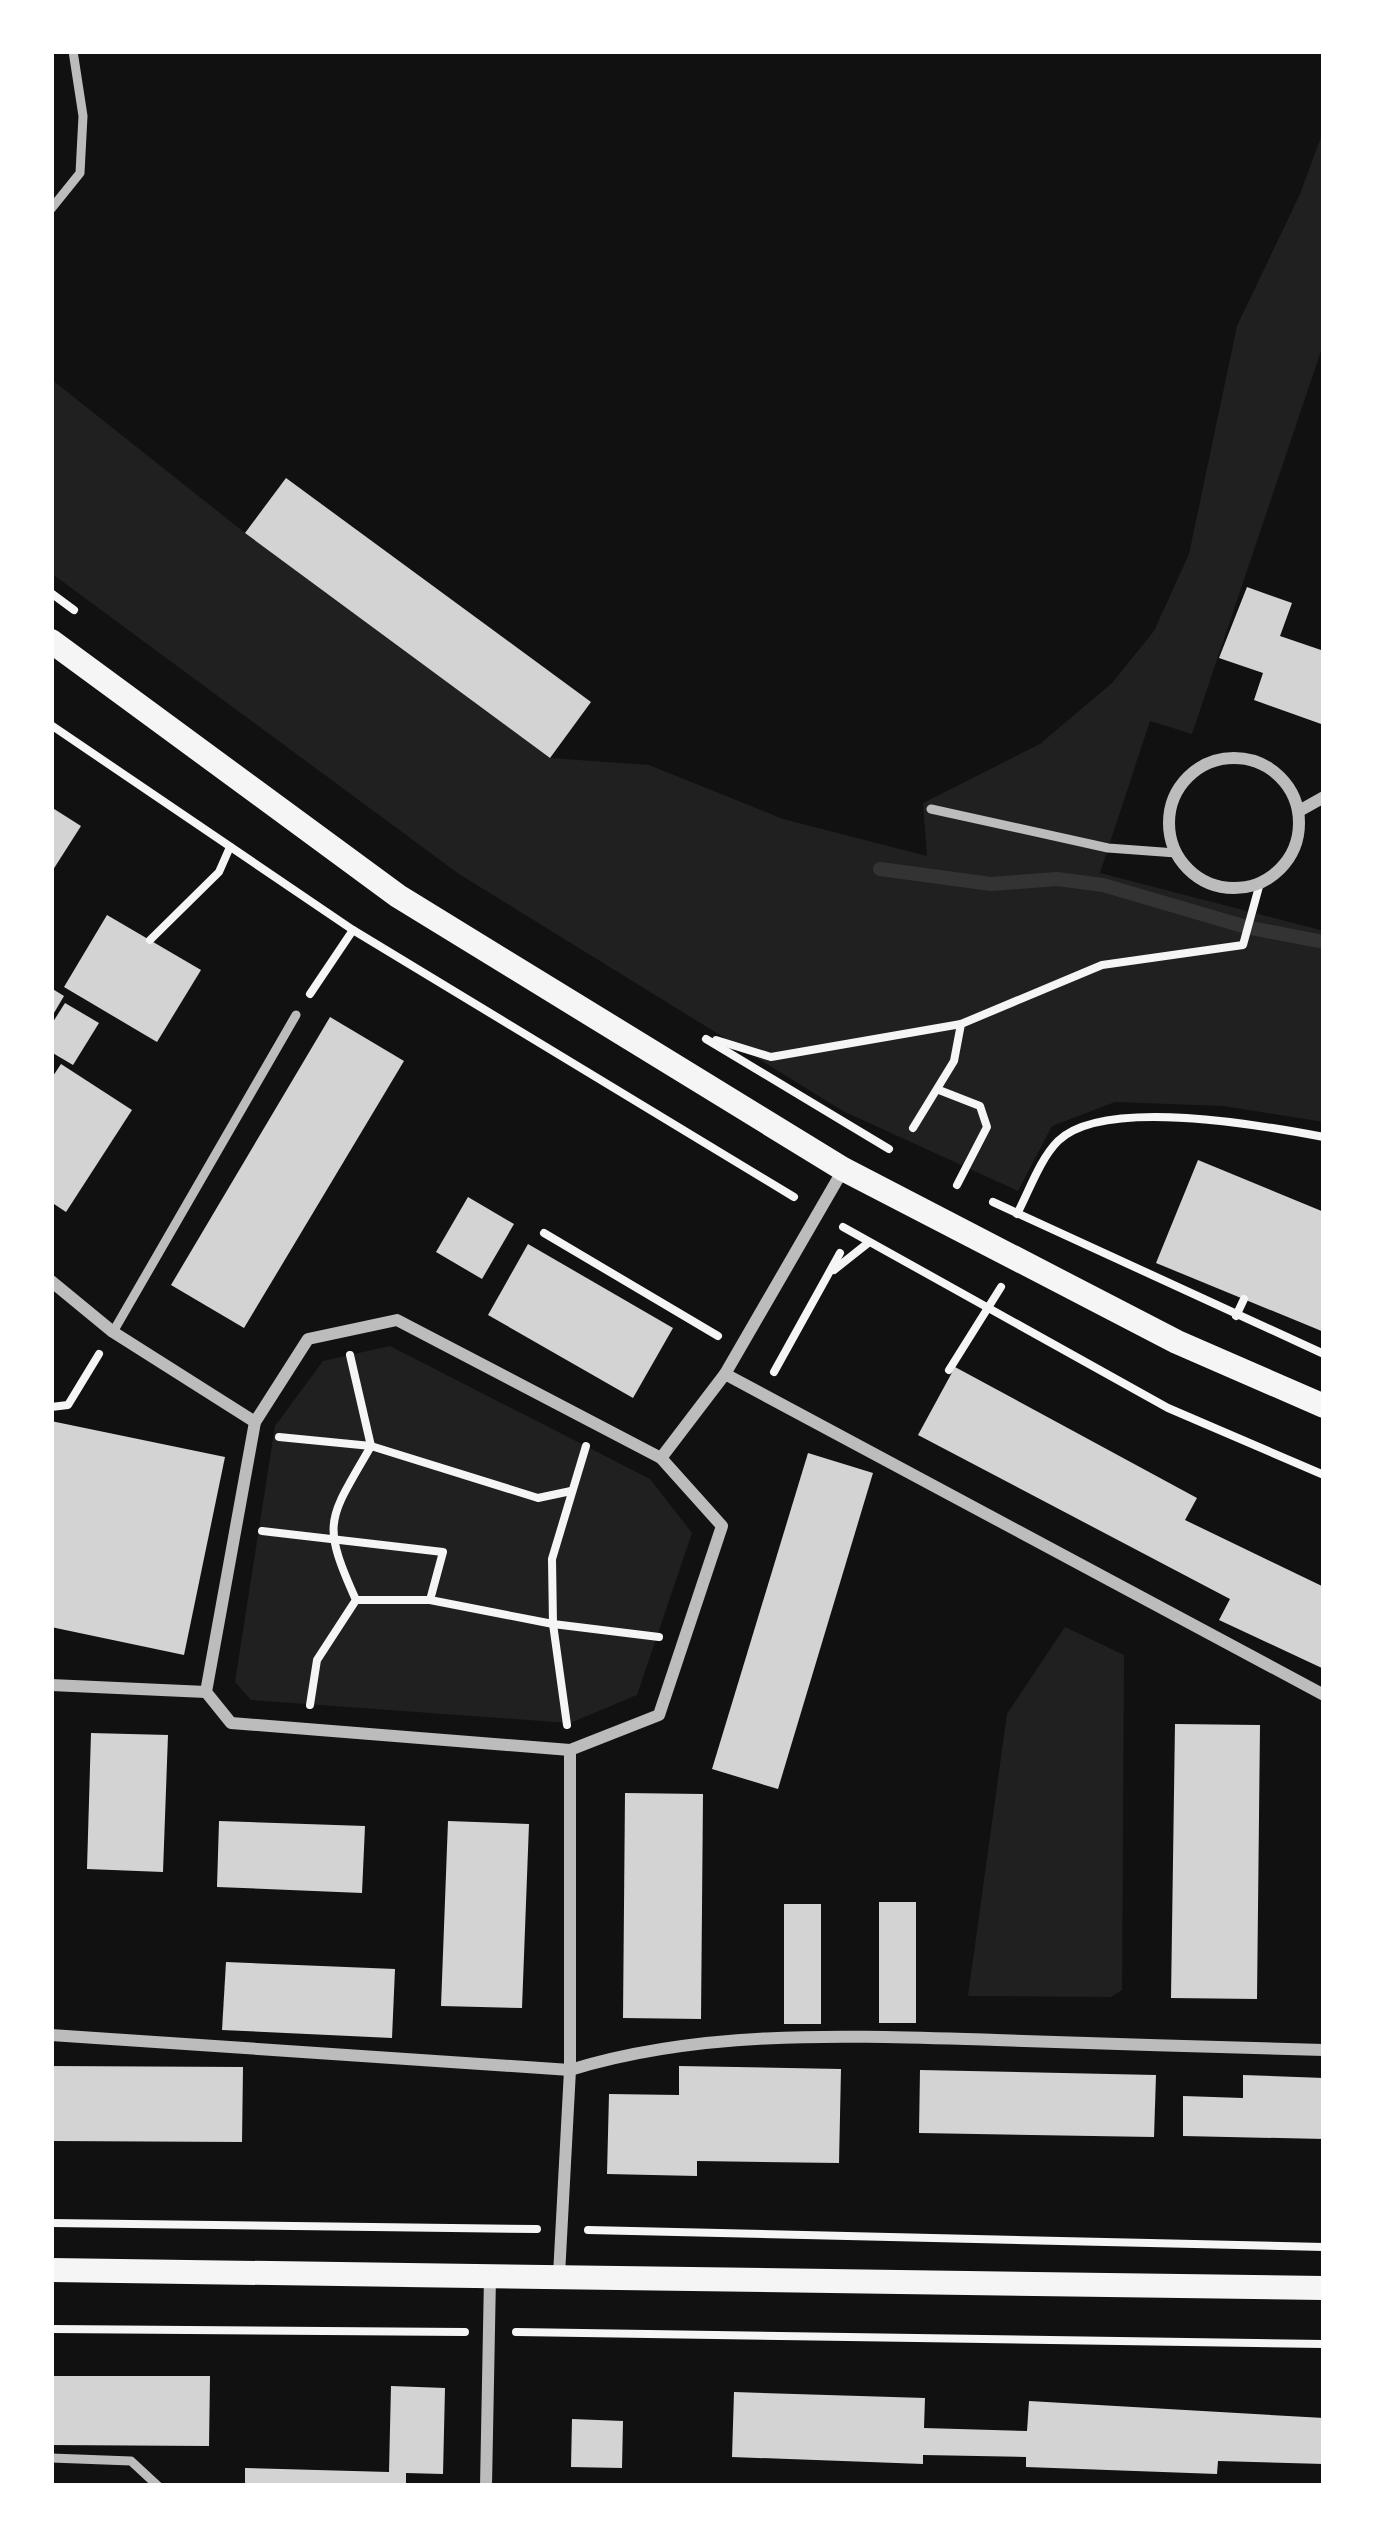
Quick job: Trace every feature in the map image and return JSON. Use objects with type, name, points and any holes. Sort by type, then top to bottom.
[{"type":"main road","points":[[51,641],[398,896],[844,1169],[1177,1342],[1324,1406]]},
{"type":"main road","points":[[51,2270],[1324,2288]]},
{"type":"street","points":[[1235,757],[1276,773],[1299,811],[1292,854],[1278,872],[1259,884],[1221,888],[1187,869],[1176,854],[1170,809],[1178,788],[1213,761],[1235,757]]},
{"type":"street","points":[[1299,811],[1324,797]]},
{"type":"street","points":[[661,1458],[725,1374],[844,1169]]},
{"type":"street","points":[[51,1281],[113,1332],[254,1429]]},
{"type":"street","points":[[397,1320],[661,1458],[722,1526],[659,1715],[570,1750],[231,1724],[206,1692],[254,1429],[308,1340],[344,1332],[397,1320]]},
{"type":"street","points":[[725,1374],[1324,1695]]},
{"type":"street","points":[[51,1685],[206,1692]]},
{"type":"street","points":[[559,2275],[570,2070],[570,1750]]},
{"type":"street","points":[[51,2036],[570,2070],[621,2054],[722,2042],[851,2037],[1324,2050]]},
{"type":"street","points":[[486,2486],[490,2273]]},
{"type":"lane","points":[[51,208],[80,173],[83,116],[74,51]]},
{"type":"lane","points":[[931,809],[1108,848],[1176,854]]},
{"type":"lane","points":[[113,1332],[296,1015]]},
{"type":"lane","points":[[51,2458],[131,2461],[158,2486]]},
{"type":"path","points":[[51,593],[88,621]]},
{"type":"path","points":[[51,725],[353,930],[868,1243],[1168,1408],[1324,1475]]},
{"type":"path","points":[[150,940],[219,872],[230,847]]},
{"type":"path","points":[[893,1151],[700,1035],[771,1057],[961,1024],[1102,965],[1244,945],[1259,884]]},
{"type":"path","points":[[296,1015],[353,930]]},
{"type":"path","points":[[914,1128],[954,1061],[961,1024]]},
{"type":"path","points":[[939,1090],[980,1106],[987,1127],[956,1184]]},
{"type":"path","points":[[1018,1214],[1051,1150],[1073,1131],[1188,1117],[1324,1137]]},
{"type":"path","points":[[1004,1208],[1324,1354]]},
{"type":"path","points":[[544,1233],[739,1348]]},
{"type":"path","points":[[829,1275],[868,1243]]},
{"type":"path","points":[[760,1395],[841,1253]]},
{"type":"path","points":[[949,1370],[1018,1260]]},
{"type":"path","points":[[1236,1316],[1244,1299]]},
{"type":"path","points":[[51,1407],[68,1405],[113,1332]]},
{"type":"path","points":[[344,1332],[370,1446],[334,1511],[330,1541],[356,1600]]},
{"type":"path","points":[[570,1750],[553,1624],[553,1559],[594,1423]]},
{"type":"path","points":[[254,1429],[370,1446],[538,1498],[571,1491]]},
{"type":"path","points":[[236,1528],[443,1552],[430,1600]]},
{"type":"path","points":[[356,1600],[430,1600],[553,1624],[684,1640]]},
{"type":"path","points":[[306,1731],[316,1660],[356,1600]]},
{"type":"path","points":[[51,2224],[561,2229],[1324,2247]]},
{"type":"path","points":[[51,2329],[1324,2344]]},
{"type":"shaded area","points":[[1324,129],[1324,342],[1192,734],[1150,721],[1100,873],[1324,931],[1324,1122],[1223,1106],[1115,1102],[1052,1126],[1018,1191],[843,1111],[459,874],[51,573],[51,379],[245,533],[550,758],[649,765],[783,819],[927,856],[923,803],[1040,744],[1112,683],[1154,631],[1189,554],[1237,326],[1300,194]]},
{"type":"shaded area","points":[[390,1346],[650,1479],[692,1533],[637,1695],[570,1723],[251,1700],[235,1682],[275,1426],[323,1361]]},
{"type":"shaded area","points":[[1065,1627],[1124,1655],[1122,1990],[1111,1997],[968,1996],[1007,1714]]},
{"type":"building","points":[[286,478],[591,702],[550,758],[245,533]]},
{"type":"building","points":[[1247,587],[1292,603],[1280,636],[1324,651],[1324,725],[1254,700],[1263,673],[1219,658]]},
{"type":"building","points":[[51,807],[81,826],[51,873]]},
{"type":"building","points":[[107,915],[201,970],[157,1042],[64,987]]},
{"type":"building","points":[[51,988],[64,996],[51,1018]]},
{"type":"building","points":[[65,1003],[99,1023],[73,1065],[51,1052],[51,1025]]},
{"type":"building","points":[[330,1017],[404,1061],[244,1328],[171,1285]]},
{"type":"building","points":[[61,1064],[132,1110],[66,1212],[51,1202],[51,1079]]},
{"type":"building","points":[[1198,1160],[1324,1212],[1324,1332],[1156,1263]]},
{"type":"building","points":[[468,1197],[514,1224],[482,1279],[436,1252]]},
{"type":"building","points":[[528,1244],[673,1328],[633,1398],[488,1315]]},
{"type":"building","points":[[955,1367],[1197,1498],[1185,1520],[1324,1587],[1324,1669],[1219,1620],[1230,1599],[918,1435]]},
{"type":"building","points":[[51,1421],[225,1457],[184,1655],[51,1627]]},
{"type":"building","points":[[808,1453],[873,1473],[778,1789],[712,1769]]},
{"type":"building","points":[[1175,1724],[1260,1725],[1257,1999],[1171,1998]]},
{"type":"building","points":[[91,1733],[168,1735],[163,1872],[87,1869]]},
{"type":"building","points":[[625,1793],[703,1794],[701,2019],[623,2018]]},
{"type":"building","points":[[219,1821],[365,1826],[362,1893],[217,1887]]},
{"type":"building","points":[[448,1821],[529,1824],[522,2008],[441,2006]]},
{"type":"building","points":[[879,1902],[916,1902],[916,2023],[879,2023]]},
{"type":"building","points":[[784,1904],[821,1904],[821,2024],[784,2024]]},
{"type":"building","points":[[226,1962],[395,1969],[392,2038],[222,2030]]},
{"type":"building","points":[[51,2066],[243,2067],[242,2142],[51,2141]]},
{"type":"building","points":[[679,2066],[841,2069],[839,2163],[697,2161],[697,2176],[607,2174],[609,2094],[679,2095]]},
{"type":"building","points":[[920,2070],[1156,2075],[1154,2137],[919,2133]]},
{"type":"building","points":[[1243,2075],[1324,2078],[1324,2139],[1183,2136],[1183,2096],[1243,2098]]},
{"type":"building","points":[[51,2376],[210,2376],[209,2446],[51,2445]]},
{"type":"building","points":[[391,2386],[445,2388],[443,2474],[406,2473],[406,2486],[245,2486],[245,2468],[389,2472]]},
{"type":"building","points":[[734,2392],[925,2398],[924,2428],[1027,2431],[1029,2401],[1324,2418],[1324,2464],[1218,2461],[1217,2474],[1026,2467],[1026,2457],[923,2455],[923,2464],[732,2457]]},
{"type":"building","points":[[572,2419],[623,2421],[622,2468],[571,2467]]},
{"type":"waterway","points":[[880,869],[991,884],[1057,879],[1103,885],[1243,926]]},
{"type":"waterway","points":[[1251,928],[1324,942]]}]
